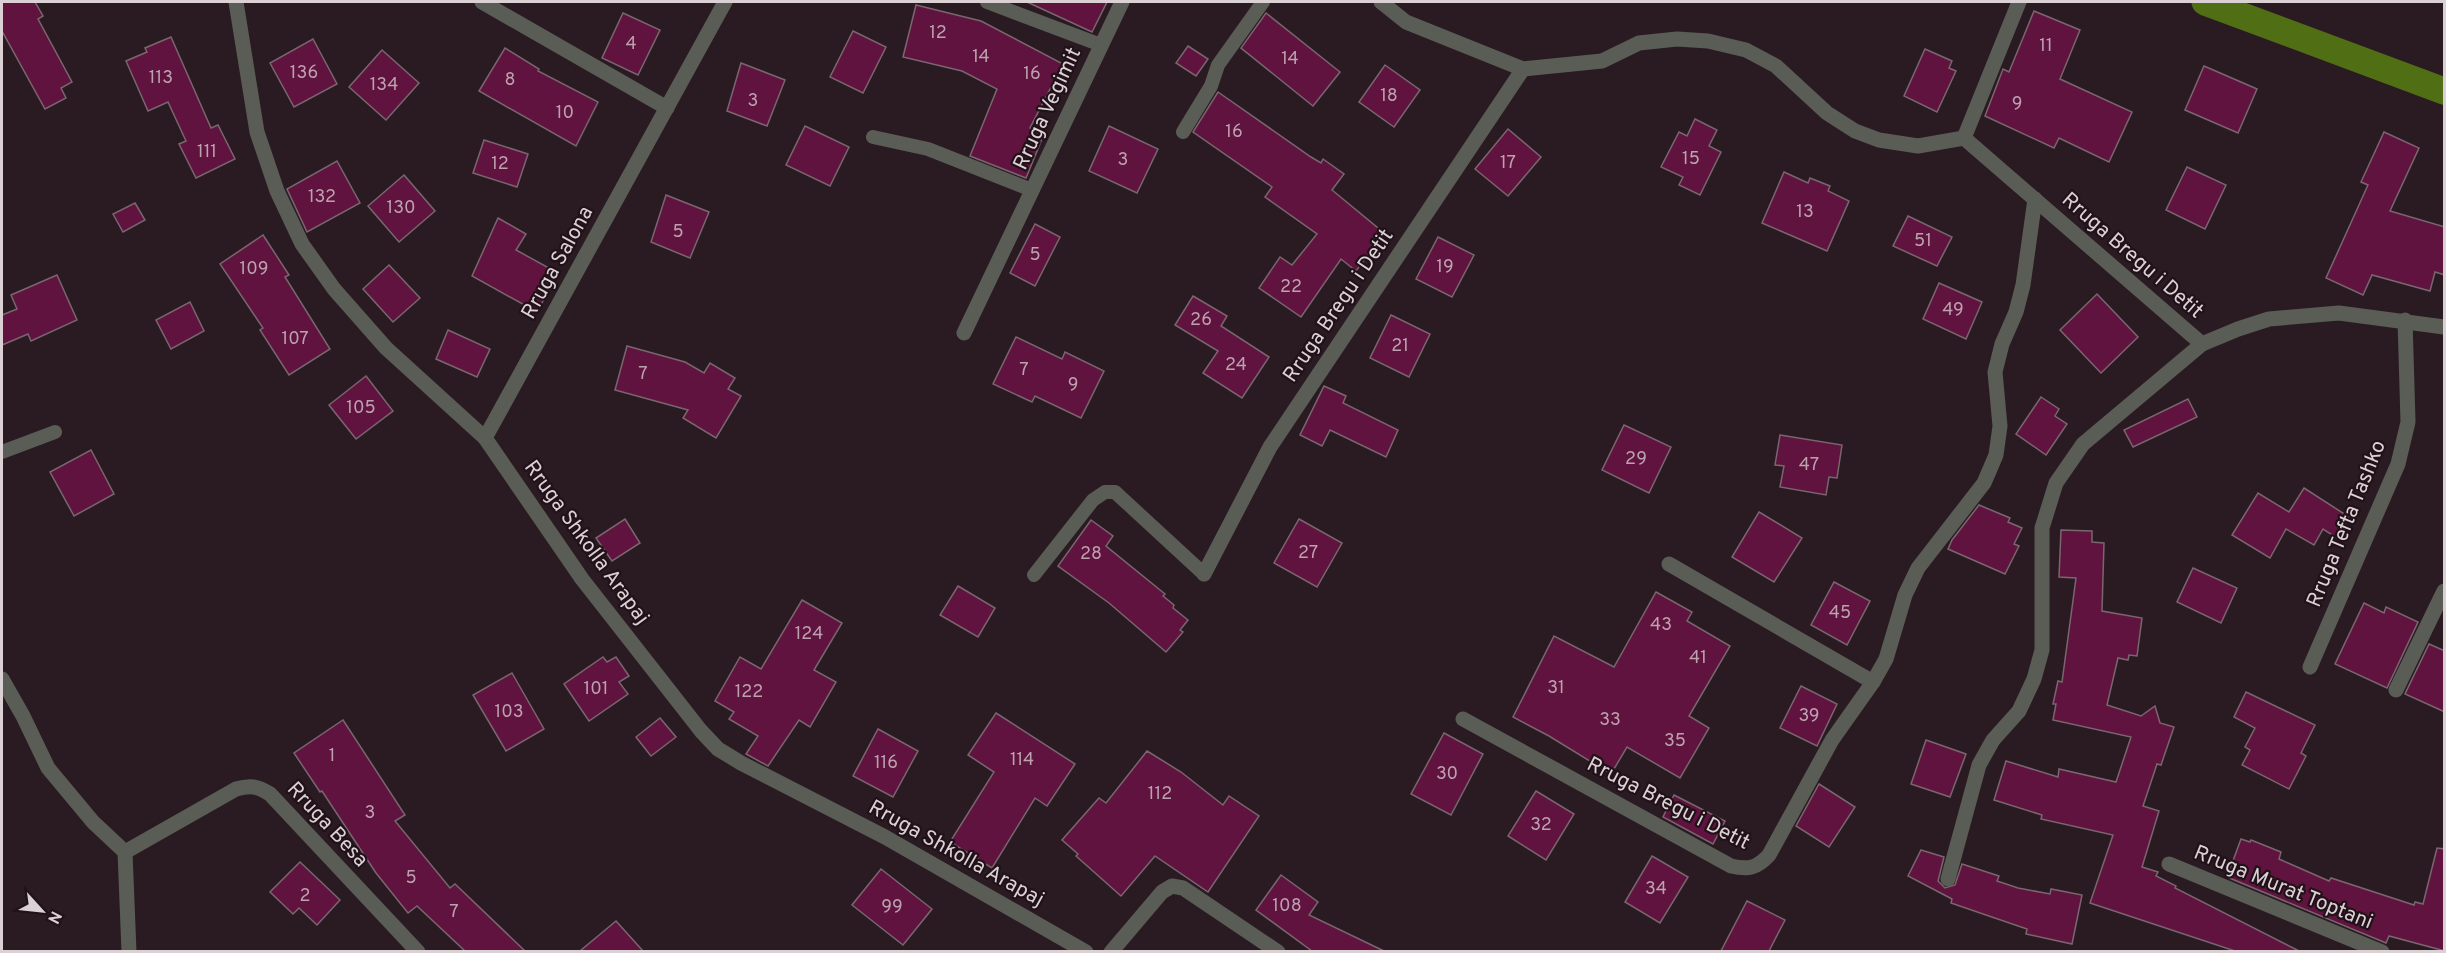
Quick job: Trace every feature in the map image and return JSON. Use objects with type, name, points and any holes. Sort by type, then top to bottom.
[{"type":"street","name":"Rruga Shkolla Arapaj","points":[[236,2],[257,132],[277,191],[302,244],[334,289],[386,348],[485,438],[582,579],[701,731],[718,749],[741,764],[885,837],[1086,951]]},
{"type":"street","points":[[482,2],[667,108]]},
{"type":"street","name":"Rruga Salona","points":[[485,438],[725,2]]},
{"type":"street","name":"Rruga Vegimit","points":[[964,333],[1122,2]]},
{"type":"street","points":[[1381,2],[1406,22],[1523,69],[1602,61],[1639,43],[1677,39],[1708,41],[1746,50],[1776,66],[1827,113],[1856,131],[1879,140],[1918,146],[1964,138],[2019,2]]},
{"type":"street","name":"Rruga Bregu i Detit","points":[[1204,574],[1270,447],[1523,69]]},
{"type":"street","name":"Rruga Bregu i Detit","points":[[1964,138],[2202,344]]},
{"type":"street","name":"Rruga Bregu i Detit","points":[[1463,719],[1731,866],[1745,869],[1759,865],[1769,855],[1832,740],[1874,682],[1886,659],[1905,595],[1918,568],[1984,483],[1996,455],[2000,426],[1995,372],[2002,344],[2016,312],[2023,285],[2035,200]]},
{"type":"street","points":[[1948,879],[1979,765],[1993,740],[2019,711],[2034,679],[2042,650],[2042,528],[2056,483],[2083,444],[2202,344],[2238,329],[2269,319],[2339,313],[2445,327]]},
{"type":"street","name":"Rruga Tefta Tashko","points":[[2310,668],[2398,464],[2408,422],[2405,320]]},
{"type":"street","points":[[1669,564],[1874,682]]},
{"type":"street","points":[[2396,690],[2445,591]]},
{"type":"street","points":[[2,679],[48,768],[93,822],[125,852],[129,951]]},
{"type":"street","name":"Rruga Besa","points":[[125,852],[236,789],[248,785],[260,787],[270,794],[418,951]]},
{"type":"street","name":"Rruga Murat Toptani","points":[[2169,864],[2382,951]]},
{"type":"street","points":[[1111,951],[1162,892],[1172,886],[1183,888],[1278,951]]},
{"type":"lane","name":"Rruga Vegimit","points":[[987,2],[1101,45]]},
{"type":"lane","points":[[1183,132],[1211,86],[1218,65],[1263,2]]},
{"type":"lane","name":"Rruga Vegimit","points":[[873,138],[927,149],[1032,190]]},
{"type":"lane","points":[[2,452],[55,432]]},
{"type":"lane","points":[[1034,575],[1093,500],[1105,492],[1115,492],[1204,574]]},
{"type":"building","points":[[2,2],[35,2],[43,16],[38,19],[72,82],[61,88],[66,98],[45,109],[2,31]]},
{"type":"building","points":[[1027,2],[1107,2],[1092,32]]},
{"type":"building","points":[[916,5],[981,21],[1063,64],[1030,128],[1044,134],[1026,178],[970,156],[997,89],[962,71],[903,57]]},
{"type":"building","points":[[2034,11],[2080,30],[2060,79],[2132,112],[2109,162],[2059,138],[2054,148],[1985,116],[2003,69],[2009,72]]},
{"type":"building","points":[[623,13],[660,30],[638,75],[602,58]]},
{"type":"building","points":[[1266,13],[1340,72],[1313,106],[1241,48]]},
{"type":"building","points":[[853,31],[886,47],[863,93],[830,77]]},
{"type":"building","points":[[171,37],[211,128],[218,125],[235,159],[196,178],[179,144],[186,141],[168,102],[148,111],[126,61],[147,52],[145,48]]},
{"type":"building","points":[[313,39],[337,84],[294,107],[270,63]]},
{"type":"building","points":[[1188,46],[1208,59],[1196,76],[1176,63]]},
{"type":"building","points":[[505,48],[539,69],[538,71],[598,102],[576,146],[479,91]]},
{"type":"building","points":[[1925,49],[1952,61],[1949,68],[1956,71],[1937,112],[1904,96]]},
{"type":"building","points":[[382,50],[419,83],[386,120],[349,87]]},
{"type":"building","points":[[741,63],[785,80],[767,126],[727,111]]},
{"type":"building","points":[[1385,65],[1420,90],[1394,127],[1359,102]]},
{"type":"building","points":[[2204,66],[2257,89],[2238,133],[2185,110]]},
{"type":"building","points":[[1218,92],[1311,157],[1321,163],[1323,159],[1344,174],[1332,190],[1384,233],[1356,271],[1341,259],[1301,317],[1259,288],[1280,257],[1292,265],[1317,234],[1265,197],[1272,187],[1193,132]]},
{"type":"building","points":[[1695,119],[1717,130],[1709,146],[1721,152],[1700,195],[1679,185],[1683,177],[1661,167],[1679,132],[1687,136]]},
{"type":"building","points":[[805,126],[849,147],[830,186],[786,165]]},
{"type":"building","points":[[1109,126],[1158,149],[1137,193],[1089,171]]},
{"type":"building","points":[[1508,129],[1541,157],[1508,196],[1475,169]]},
{"type":"building","points":[[2384,132],[2419,148],[2390,211],[2445,227],[2445,275],[2435,272],[2430,291],[2372,275],[2363,295],[2326,278],[2368,185],[2361,182]]},
{"type":"building","points":[[484,140],[528,154],[517,187],[473,173]]},
{"type":"building","points":[[337,161],[360,203],[307,232],[287,189]]},
{"type":"building","points":[[2187,167],[2226,185],[2205,229],[2166,210]]},
{"type":"building","points":[[1784,172],[1808,183],[1810,178],[1830,186],[1828,191],[1849,201],[1827,251],[1762,223]]},
{"type":"building","points":[[404,175],[435,211],[399,242],[368,206]]},
{"type":"building","points":[[666,195],[709,212],[690,258],[651,242]]},
{"type":"building","points":[[135,203],[145,220],[123,232],[113,214]]},
{"type":"building","points":[[1908,216],[1952,237],[1937,266],[1893,246]]},
{"type":"building","points":[[498,218],[526,234],[516,250],[558,273],[537,312],[472,276]]},
{"type":"building","points":[[1035,224],[1060,237],[1035,286],[1010,273]]},
{"type":"building","points":[[263,235],[289,275],[285,277],[330,349],[289,375],[260,330],[263,328],[220,264]]},
{"type":"building","points":[[1438,237],[1474,255],[1452,297],[1416,279]]},
{"type":"building","points":[[389,265],[420,298],[393,322],[363,289]]},
{"type":"building","points":[[57,275],[77,320],[31,341],[28,334],[2,345],[2,315],[17,309],[11,295]]},
{"type":"building","points":[[1939,283],[1982,302],[1966,339],[1923,319]]},
{"type":"building","points":[[2097,294],[2138,337],[2101,373],[2060,330]]},
{"type":"building","points":[[1193,296],[1227,316],[1221,326],[1269,357],[1242,398],[1203,373],[1218,351],[1175,325]]},
{"type":"building","points":[[190,302],[204,331],[171,349],[156,320]]},
{"type":"building","points":[[1391,315],[1430,334],[1409,377],[1370,358]]},
{"type":"building","points":[[448,330],[490,349],[477,377],[436,359]]},
{"type":"building","points":[[1016,337],[1062,359],[1065,352],[1104,371],[1081,418],[1035,396],[1032,402],[993,384]]},
{"type":"building","points":[[627,346],[685,362],[704,373],[710,363],[735,378],[728,389],[741,396],[716,438],[683,418],[688,410],[615,390]]},
{"type":"building","points":[[366,376],[393,411],[356,439],[329,405]]},
{"type":"building","points":[[1324,386],[1346,396],[1343,403],[1398,430],[1386,457],[1330,430],[1322,446],[1300,435]]},
{"type":"building","points":[[2041,397],[2059,409],[2055,416],[2067,424],[2046,455],[2016,434]]},
{"type":"building","points":[[2188,399],[2197,417],[2133,447],[2124,430]]},
{"type":"building","points":[[1624,425],[1671,447],[1649,493],[1602,470]]},
{"type":"building","points":[[1780,435],[1842,445],[1837,478],[1829,477],[1826,495],[1780,487],[1784,466],[1775,465]]},
{"type":"building","points":[[91,450],[114,494],[74,516],[50,472]]},
{"type":"building","points":[[2304,488],[2349,517],[2337,538],[2323,529],[2314,545],[2286,529],[2270,558],[2232,535],[2258,493],[2289,512]]},
{"type":"building","points":[[1979,505],[2010,518],[2008,522],[2022,528],[2014,544],[2019,546],[2005,574],[1948,549],[1952,540]]},
{"type":"building","points":[[1759,512],[1802,538],[1774,582],[1732,557]]},
{"type":"building","points":[[625,519],[640,543],[612,561],[596,538]]},
{"type":"building","points":[[1299,519],[1342,543],[1317,587],[1274,563]]},
{"type":"building","points":[[1091,520],[1113,536],[1106,546],[1165,594],[1163,596],[1174,605],[1173,608],[1188,620],[1180,630],[1183,632],[1166,652],[1109,603],[1058,566]]},
{"type":"building","points":[[2061,530],[2092,531],[2092,542],[2104,543],[2102,611],[2142,618],[2137,656],[2129,655],[2128,660],[2118,658],[2107,705],[2141,716],[2155,706],[2160,723],[2174,727],[2161,765],[2157,764],[2143,806],[2159,811],[2142,867],[2158,872],[2156,876],[2176,886],[2175,888],[2299,951],[2235,951],[2090,903],[2113,835],[2041,819],[2042,815],[1994,800],[2006,761],[2058,777],[2059,769],[2116,782],[2131,737],[2053,720],[2056,704],[2053,704],[2058,681],[2062,682],[2076,578],[2059,577]]},
{"type":"building","points":[[2193,568],[2237,588],[2221,623],[2177,602]]},
{"type":"building","points":[[1834,582],[1870,601],[1847,645],[1811,625]]},
{"type":"building","points":[[958,586],[995,608],[978,637],[940,615]]},
{"type":"building","points":[[1656,592],[1692,612],[1687,621],[1730,646],[1689,716],[1709,728],[1680,778],[1627,747],[1611,774],[1513,717],[1554,636],[1614,667]]},
{"type":"building","points":[[802,600],[842,623],[814,670],[836,682],[810,727],[799,720],[768,766],[746,754],[758,736],[729,719],[734,712],[715,701],[740,657],[761,669]]},
{"type":"building","points":[[2364,603],[2384,613],[2386,607],[2418,622],[2387,688],[2335,664]]},
{"type":"building","points":[[2429,644],[2445,651],[2445,712],[2405,694]]},
{"type":"building","points":[[603,657],[607,662],[616,657],[629,676],[619,682],[628,694],[589,721],[564,684]]},
{"type":"building","points":[[512,673],[544,729],[506,751],[473,695]]},
{"type":"building","points":[[1801,686],[1837,704],[1817,746],[1780,728]]},
{"type":"building","points":[[2246,692],[2315,725],[2301,753],[2306,756],[2289,789],[2242,765],[2250,750],[2245,747],[2255,728],[2234,717]]},
{"type":"building","points":[[996,713],[1075,764],[1047,806],[1035,798],[992,868],[950,842],[994,772],[968,755]]},
{"type":"building","points":[[660,718],[676,737],[651,756],[636,737]]},
{"type":"building","points":[[343,720],[405,815],[395,821],[450,888],[455,884],[525,951],[465,951],[417,906],[408,913],[376,873],[294,753]]},
{"type":"building","points":[[878,729],[918,751],[893,797],[853,776]]},
{"type":"building","points":[[1444,733],[1483,754],[1451,815],[1411,794]]},
{"type":"building","points":[[1926,740],[1966,754],[1950,797],[1911,784]]},
{"type":"building","points":[[1147,751],[1181,772],[1223,805],[1229,796],[1259,816],[1208,892],[1155,856],[1121,896],[1076,856],[1078,854],[1062,840],[1099,798],[1106,803]]},
{"type":"building","points":[[1819,784],[1855,807],[1829,847],[1796,826]]},
{"type":"building","points":[[1536,791],[1574,814],[1546,860],[1508,836]]},
{"type":"building","points":[[1674,795],[1725,821],[1713,844],[1663,817]]},
{"type":"building","points":[[2241,839],[2250,842],[2251,840],[2281,852],[2279,859],[2329,881],[2331,878],[2414,905],[2415,902],[2423,904],[2437,848],[2445,849],[2445,951],[2389,936],[2386,943],[2227,877]]},
{"type":"building","points":[[1921,850],[1944,857],[1938,881],[1945,888],[1955,885],[1962,864],[1999,876],[1997,881],[2018,888],[2050,894],[2051,889],[2082,895],[2072,944],[2026,934],[2027,929],[1951,903],[1952,899],[1908,876]]},
{"type":"building","points":[[1652,856],[1688,877],[1660,923],[1625,902]]},
{"type":"building","points":[[300,862],[340,900],[317,925],[299,908],[293,914],[270,892]]},
{"type":"building","points":[[881,869],[932,909],[903,945],[852,905]]},
{"type":"building","points":[[1281,875],[1318,902],[1309,915],[1384,951],[1312,951],[1256,910]]},
{"type":"building","points":[[1747,901],[1785,920],[1769,951],[1721,951]]},
{"type":"building","points":[[616,921],[643,951],[580,951]]},
{"type":"waterway","points":[[2205,2],[2444,91]]}]
